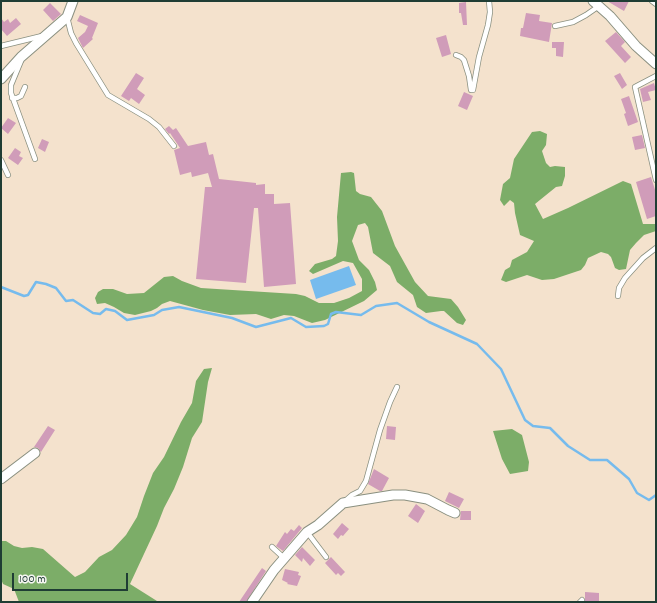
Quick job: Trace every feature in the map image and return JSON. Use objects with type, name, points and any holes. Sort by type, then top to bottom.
[{"type":"street","points":[[1,78],[21,57],[66,17],[73,1]]},
{"type":"street","points":[[596,4],[610,16],[636,46],[656,64]]},
{"type":"street","points":[[1,479],[35,453]]},
{"type":"street","points":[[252,602],[264,583],[307,532],[318,525],[343,503],[378,497],[405,495],[427,498],[455,513]]},
{"type":"lane","points":[[456,55],[464,60],[469,76],[471,90],[473,90],[479,57],[488,25],[490,12],[489,1]]},
{"type":"lane","points":[[652,1],[656,4]]},
{"type":"lane","points":[[555,26],[573,22],[586,15],[596,4]]},
{"type":"lane","points":[[66,17],[76,43],[108,95],[149,119],[159,127],[174,146]]},
{"type":"lane","points":[[1,46],[45,35]]},
{"type":"lane","points":[[21,57],[20,64],[11,85],[12,98],[24,125],[35,159]]},
{"type":"lane","points":[[656,76],[634,86],[656,180]]},
{"type":"lane","points":[[12,98],[21,96],[25,87]]},
{"type":"lane","points":[[1,160],[8,175]]},
{"type":"lane","points":[[618,296],[619,288],[630,272],[643,258],[656,248]]},
{"type":"lane","points":[[343,503],[352,495],[360,491],[366,482],[380,430],[397,387]]},
{"type":"lane","points":[[307,532],[326,557]]},
{"type":"lane","points":[[272,547],[284,558]]},
{"type":"green space","points":[[540,131],[547,134],[546,145],[542,151],[546,163],[550,167],[565,167],[565,176],[562,186],[556,187],[535,204],[543,219],[623,181],[631,184],[643,224],[656,224],[656,231],[644,235],[630,250],[626,269],[619,270],[615,268],[611,257],[608,254],[601,252],[588,258],[581,270],[554,279],[542,280],[527,275],[506,282],[501,280],[505,270],[510,267],[512,260],[527,252],[534,241],[520,235],[514,203],[510,200],[504,206],[500,200],[503,184],[510,178],[514,159],[532,132]]},
{"type":"green space","points":[[341,173],[354,173],[356,191],[360,194],[371,197],[382,211],[395,246],[415,282],[428,296],[451,299],[466,320],[463,325],[457,323],[444,311],[426,313],[417,307],[413,295],[397,282],[390,266],[373,253],[368,227],[365,223],[358,225],[352,241],[359,260],[369,270],[377,290],[364,301],[325,320],[312,323],[294,316],[284,315],[271,319],[256,314],[230,315],[203,310],[170,301],[151,311],[135,315],[124,313],[105,303],[97,304],[95,298],[98,292],[103,289],[113,289],[127,294],[144,293],[164,277],[173,276],[201,288],[296,294],[305,296],[319,303],[334,303],[349,298],[362,291],[362,279],[353,263],[343,261],[313,274],[309,271],[315,264],[332,259],[336,256],[338,241],[337,217]]},
{"type":"green space","points":[[212,368],[208,382],[202,422],[192,438],[174,489],[130,584],[157,601],[19,602],[14,589],[3,584],[1,579],[1,541],[6,541],[14,546],[22,548],[32,547],[43,549],[75,577],[85,572],[99,557],[112,550],[126,535],[137,517],[153,473],[164,457],[192,403],[196,381],[204,369]]},
{"type":"green space","points":[[512,429],[522,435],[529,462],[528,471],[510,474],[502,459],[493,431]]},
{"type":"water","points":[[349,266],[356,285],[316,299],[310,280]]},
{"type":"building","points":[[607,1],[629,1],[624,11]]},
{"type":"building","points":[[466,2],[467,25],[463,25],[461,13],[459,13],[459,3]]},
{"type":"building","points":[[50,3],[61,14],[53,21],[43,10]]},
{"type":"building","points":[[526,13],[540,15],[539,21],[552,23],[549,42],[520,36]]},
{"type":"building","points":[[80,15],[98,23],[92,38],[93,39],[83,48],[78,38],[85,32],[88,26],[77,21]]},
{"type":"building","points":[[1,18],[4,22],[8,19],[10,23],[16,18],[21,24],[7,36],[1,29]]},
{"type":"building","points":[[616,32],[625,42],[621,46],[631,57],[625,63],[605,41]]},
{"type":"building","points":[[446,35],[451,54],[442,57],[436,38]]},
{"type":"building","points":[[552,42],[564,42],[563,57],[556,56],[556,48],[552,48]]},
{"type":"building","points":[[136,73],[144,78],[137,89],[145,95],[139,104],[131,98],[129,101],[121,96]]},
{"type":"building","points":[[620,73],[627,85],[622,89],[614,76]]},
{"type":"building","points":[[654,83],[656,90],[648,92],[651,100],[643,102],[640,89]]},
{"type":"building","points":[[464,92],[473,96],[467,110],[458,106]]},
{"type":"building","points":[[629,96],[638,122],[628,126],[624,114],[626,113],[621,99]]},
{"type":"building","points":[[8,118],[16,123],[8,134],[1,128]]},
{"type":"building","points":[[169,126],[173,130],[176,128],[188,146],[206,142],[209,155],[213,154],[219,179],[256,183],[256,185],[265,184],[265,194],[274,194],[274,204],[290,203],[296,284],[264,287],[258,208],[254,208],[246,283],[196,279],[205,187],[212,187],[208,173],[192,177],[191,172],[180,175],[174,150],[180,148],[170,133],[169,134],[165,129]]},
{"type":"building","points":[[642,135],[645,148],[635,150],[632,137]]},
{"type":"building","points":[[42,139],[49,142],[45,152],[38,148]]},
{"type":"building","points":[[15,148],[21,152],[19,156],[23,158],[18,165],[8,158]]},
{"type":"building","points":[[651,177],[656,193],[656,216],[647,219],[636,182]]},
{"type":"building","points":[[48,426],[55,430],[41,452],[38,448],[34,447]]},
{"type":"building","points":[[387,426],[396,427],[395,440],[386,439]]},
{"type":"building","points":[[374,469],[389,478],[382,491],[368,484]]},
{"type":"building","points":[[449,492],[464,499],[459,508],[445,501]]},
{"type":"building","points":[[416,504],[425,511],[418,523],[408,516]]},
{"type":"building","points":[[461,511],[471,511],[471,520],[460,520]]},
{"type":"building","points":[[342,523],[349,529],[338,539],[333,534]]},
{"type":"building","points":[[299,525],[302,528],[283,551],[276,546],[285,532],[287,534],[291,529],[294,531]]},
{"type":"building","points":[[302,547],[315,560],[310,566],[303,558],[302,562],[295,555]]},
{"type":"building","points":[[331,557],[345,572],[341,576],[338,573],[336,575],[325,563]]},
{"type":"building","points":[[262,568],[266,571],[246,602],[239,602]]},
{"type":"building","points":[[285,569],[299,572],[298,575],[301,576],[297,586],[287,584],[288,583],[282,580]]},
{"type":"building","points":[[585,592],[599,593],[599,602],[585,602]]},
{"type":"waterway","points":[[1,287],[24,296],[28,295],[36,282],[46,284],[56,288],[66,301],[73,300],[93,313],[100,314],[106,309],[115,311],[127,320],[154,315],[162,310],[179,307],[232,318],[256,327],[291,318],[306,327],[324,326],[328,324],[331,314],[336,312],[361,315],[376,306],[397,303],[429,322],[477,344],[501,369],[525,420],[533,426],[550,428],[568,446],[590,460],[607,460],[629,479],[637,493],[649,500],[656,495]]}]
